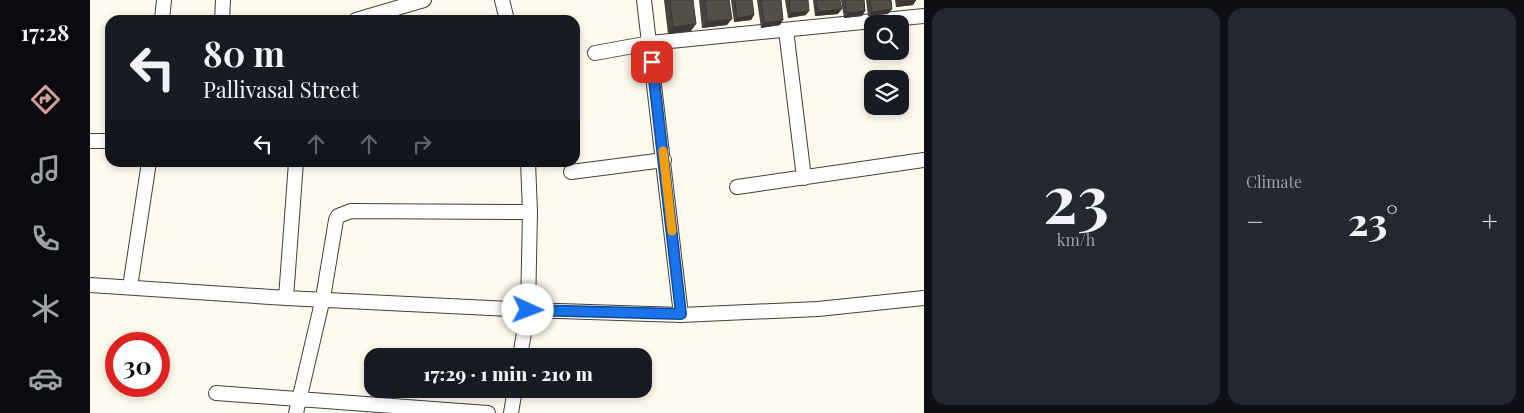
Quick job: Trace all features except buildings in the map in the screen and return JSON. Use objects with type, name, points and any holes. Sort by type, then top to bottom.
[{"type":"street","points":[[162,15],[164,0]]},
{"type":"street","points":[[222,15],[223,0]]},
{"type":"street","points":[[373,15],[424,0]]},
{"type":"street","points":[[502,0],[506,15]]},
{"type":"street","points":[[644,0],[681,314]]},
{"type":"street","points":[[595,52],[650,43],[924,16]]},
{"type":"street","points":[[786,30],[804,178]]},
{"type":"street","points":[[90,141],[105,141]]},
{"type":"street","points":[[572,172],[664,160]]},
{"type":"street","points":[[737,187],[924,160]]},
{"type":"street","points":[[130,288],[148,167]]},
{"type":"street","points":[[286,298],[296,167]]},
{"type":"street","points":[[521,348],[528,310],[530,212],[528,167]]},
{"type":"street","points":[[298,406],[323,298],[338,216],[351,211],[530,212]]},
{"type":"street","points":[[90,285],[286,298],[323,298],[528,310],[681,314],[818,309],[924,298]]},
{"type":"street","points":[[216,393],[298,406],[488,413]]},
{"type":"street","points":[[511,413],[514,398]]},
{"type":"slow traffic","points":[[663,151],[672,231]]},
{"type":"route","points":[[528,310],[681,314],[652,62]]}]
